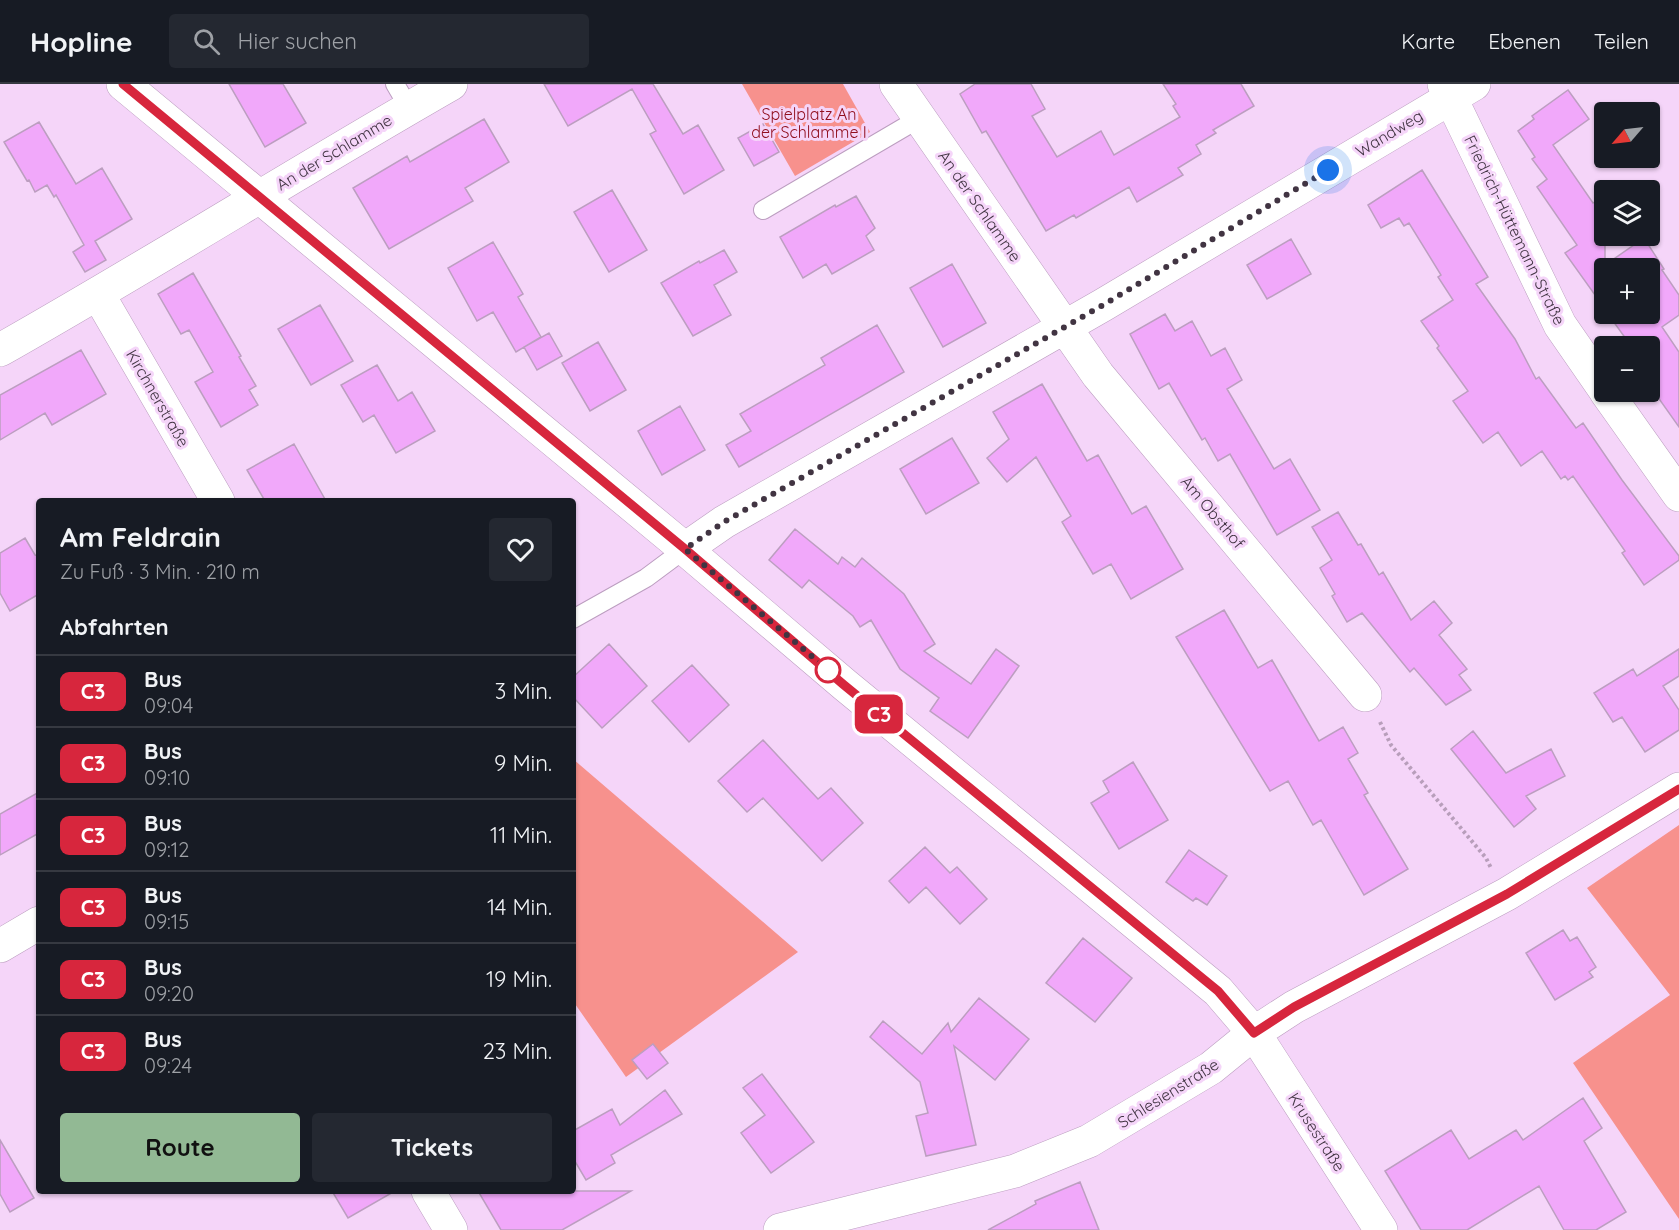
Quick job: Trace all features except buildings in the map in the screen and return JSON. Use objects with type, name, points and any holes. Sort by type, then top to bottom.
[{"type":"street","name":"Krusestraße","points":[[123,84],[685,549],[844,685],[1218,991],[1254,1033],[1381,1230]]},
{"type":"street","name":"An der Schlamme","points":[[260,196],[402,96],[451,84]]},
{"type":"street","name":"An der Schlamme","points":[[896,84],[1065,327]]},
{"type":"street","name":"Wandweg","points":[[685,549],[724,522],[1065,327],[1456,88]]},
{"type":"street","name":"Friedrich-Hüttemann-Straße","points":[[1456,88],[1560,326],[1594,374]]},
{"type":"street","points":[[0,350],[260,196]]},
{"type":"street","name":"Kirchnerstraße","points":[[98,294],[216,498]]},
{"type":"street","name":"Am Obsthof","points":[[1065,327],[1098,375],[1365,695]]},
{"type":"street","name":"Friedrich-Hüttemann-Straße","points":[[1614,402],[1679,495]]},
{"type":"street","name":"Schlesienstraße","points":[[780,1230],[823,1225],[1015,1171],[1089,1141],[1211,1068],[1254,1033],[1294,1007],[1507,894],[1679,789]]},
{"type":"street","points":[[0,946],[36,926]]},
{"type":"street","points":[[430,1194],[451,1230]]},
{"type":"lane","points":[[764,210],[920,118]]},
{"type":"lane","points":[[576,617],[646,578],[685,549]]},
{"type":"path","points":[[1365,695],[1391,745],[1486,858]]},
{"type":"green space","name":"Spielplatz An der Schlamme I","points":[[742,84],[843,84],[870,132],[795,176]]},
{"type":"green space","points":[[576,762],[798,952],[626,1077],[576,1005]]},
{"type":"green space","points":[[1679,825],[1679,1219],[1573,1063],[1670,995],[1587,888]]},
{"type":"bus line","name":"C3","points":[[123,84],[685,549],[844,685],[1218,991],[1254,1033],[1294,1007],[1507,894],[1679,789]]},
{"type":"route","points":[[828,670],[685,549],[724,522],[1103,305],[1328,170]]}]
